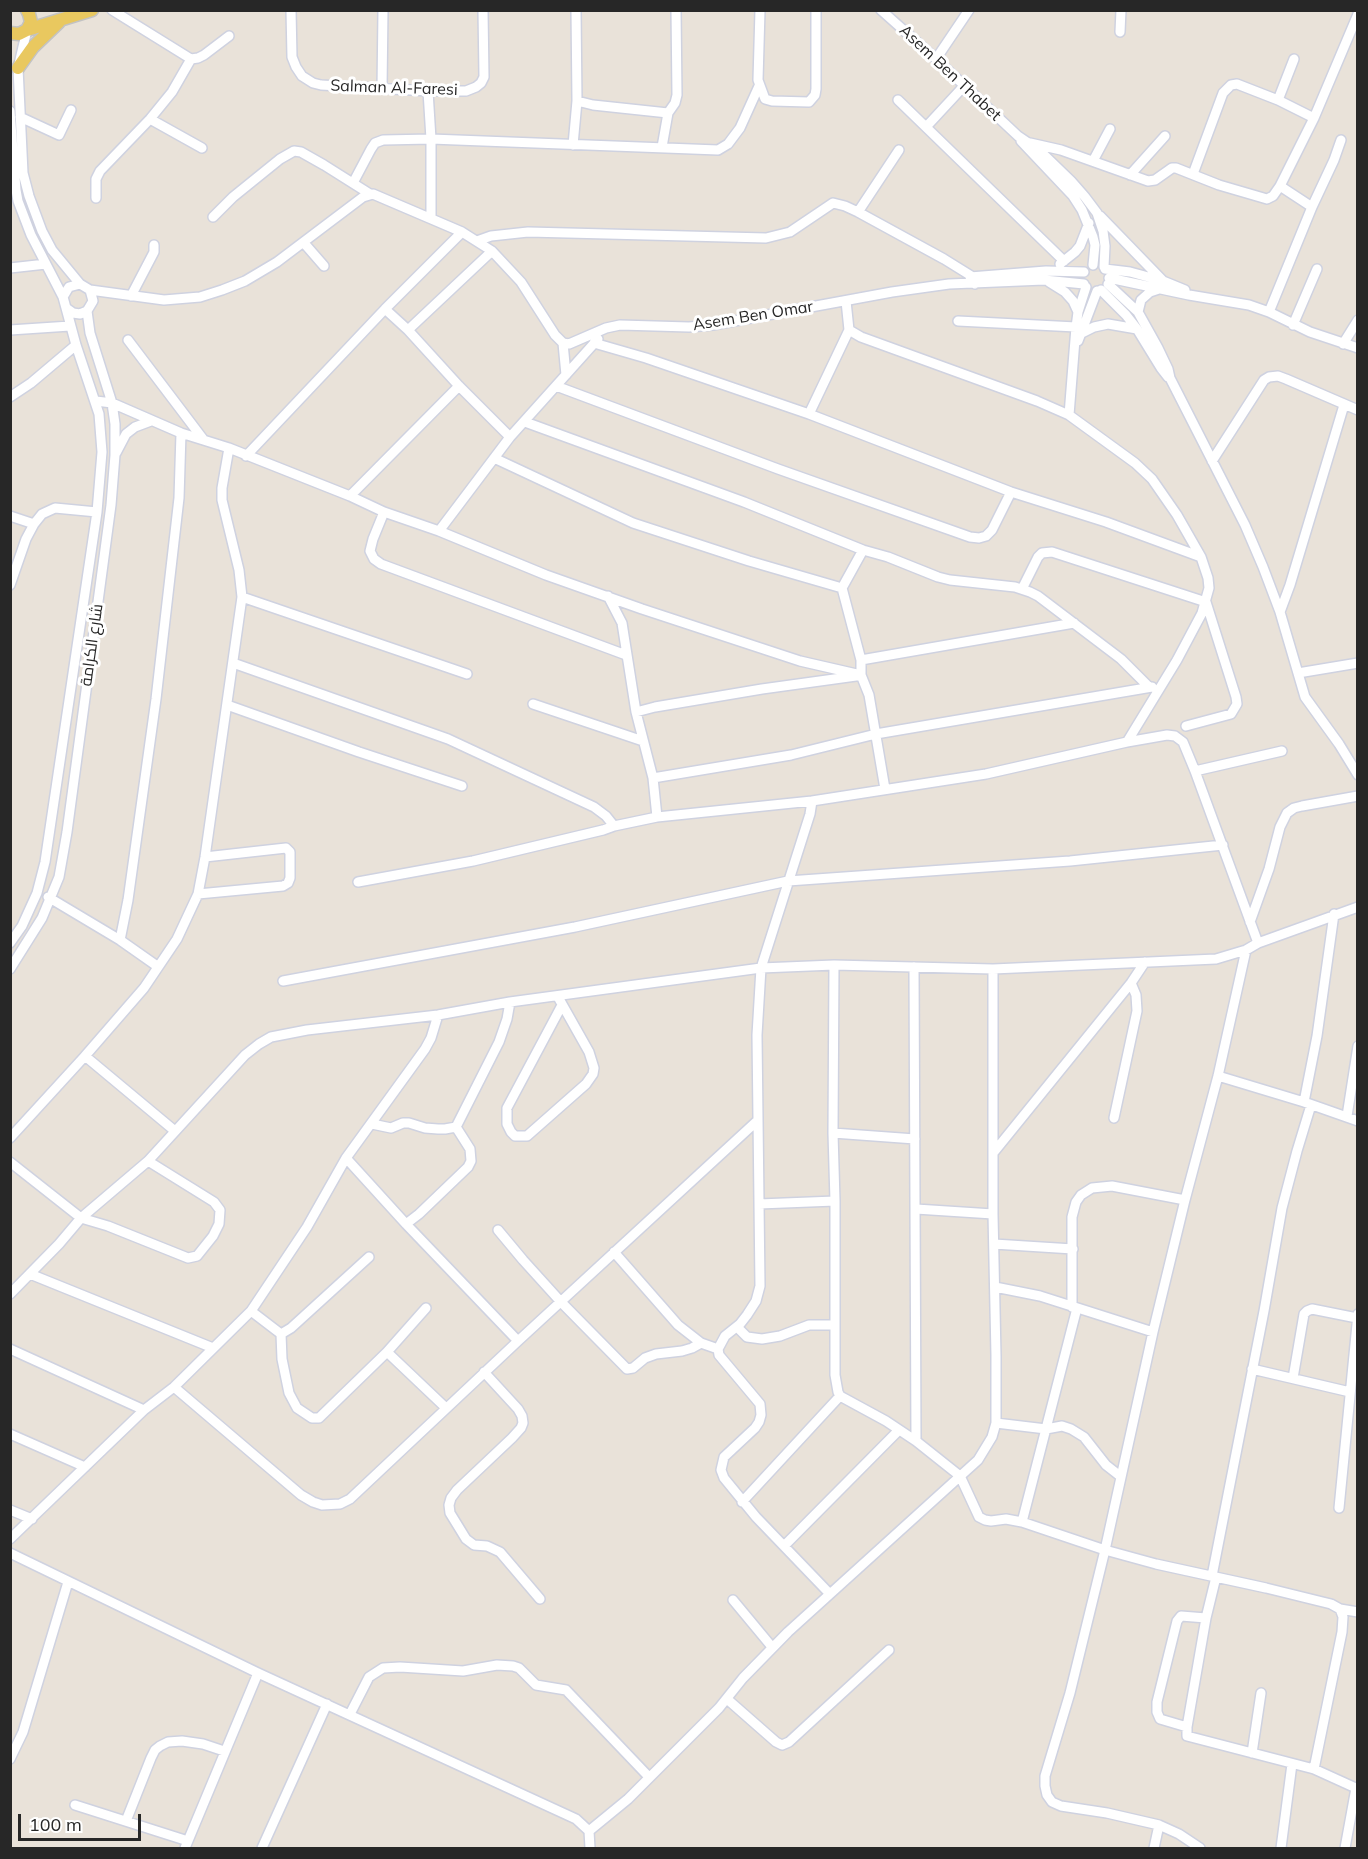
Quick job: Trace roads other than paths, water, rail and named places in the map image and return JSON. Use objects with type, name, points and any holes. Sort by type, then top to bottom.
[{"type":"main road","points":[[27,10],[31,22],[27,30]]},
{"type":"main road","points":[[10,33],[19,34],[92,10]]},
{"type":"main road","points":[[18,68],[33,47],[61,20]]},
{"type":"street","points":[[112,10],[191,59],[204,55],[229,36]]},
{"type":"street","name":"Salman Al-Faresi","points":[[291,10],[292,57],[302,75],[313,83],[428,91],[466,91],[481,83],[484,77],[483,10]]},
{"type":"street","points":[[382,10],[382,88]]},
{"type":"street","points":[[573,145],[577,101],[576,10]]},
{"type":"street","points":[[662,147],[668,112],[675,103],[677,95],[676,10]]},
{"type":"street","points":[[760,10],[758,80],[765,99],[809,102],[814,99],[816,88],[816,10]]},
{"type":"street","name":"Asem Ben Thabet","points":[[880,10],[936,58],[1018,136]]},
{"type":"street","points":[[936,58],[969,10]]},
{"type":"street","points":[[1120,32],[1121,10]]},
{"type":"street","points":[[1030,143],[1061,150],[1151,181],[1174,167],[1219,185],[1264,199],[1273,196],[1314,118],[1358,14]]},
{"type":"street","points":[[27,30],[18,68],[23,173],[33,211],[52,250],[80,284],[90,290],[164,300],[200,297],[222,290],[245,281],[277,262],[370,194]]},
{"type":"street","points":[[96,198],[96,178],[100,171],[150,119],[172,92],[191,59]]},
{"type":"street","points":[[1278,100],[1294,59]]},
{"type":"street","points":[[1192,174],[1226,88],[1237,84],[1278,100],[1314,118]]},
{"type":"street","points":[[353,183],[367,154],[375,143],[383,140],[431,139],[718,150],[724,148],[740,128],[759,86]]},
{"type":"street","points":[[926,127],[964,86]]},
{"type":"street","points":[[428,91],[431,139],[431,218]]},
{"type":"street","points":[[898,100],[1064,261]]},
{"type":"street","points":[[577,101],[593,105],[668,112]]},
{"type":"street","points":[[20,117],[59,135],[71,110]]},
{"type":"street","points":[[10,111],[14,201],[63,297],[66,308],[73,313],[80,314],[87,311],[93,301],[119,294]]},
{"type":"street","points":[[150,119],[202,148]]},
{"type":"street","points":[[1093,161],[1110,129]]},
{"type":"street","points":[[1018,136],[1030,143],[1071,181],[1162,285]]},
{"type":"street","points":[[1018,136],[1025,147],[1073,196],[1089,224],[1095,245],[1093,265],[1137,329],[1161,369],[1170,378]]},
{"type":"street","points":[[1130,175],[1165,136]]},
{"type":"street","points":[[1269,312],[1341,140]]},
{"type":"street","points":[[858,212],[899,150]]},
{"type":"street","points":[[213,217],[233,197],[280,159],[294,151],[306,154],[370,194],[462,232],[492,251],[521,282],[555,335],[563,343],[566,375]]},
{"type":"street","points":[[1280,186],[1312,207]]},
{"type":"street","points":[[477,241],[491,236],[528,232],[766,238],[790,232],[833,203],[858,212],[944,259],[974,280]]},
{"type":"street","points":[[1079,330],[1104,280],[1104,240],[1097,213]]},
{"type":"street","points":[[1045,275],[1080,246],[1089,224]]},
{"type":"street","points":[[246,456],[385,309],[462,232]]},
{"type":"street","points":[[304,243],[324,266]]},
{"type":"street","points":[[131,296],[154,252],[154,245]]},
{"type":"street","points":[[408,330],[492,251]]},
{"type":"street","points":[[10,268],[46,264]]},
{"type":"street","points":[[1045,275],[1084,272],[1093,265]]},
{"type":"street","points":[[1293,325],[1317,269]]},
{"type":"street","points":[[1069,415],[1079,330],[1078,312],[1085,286],[1084,272]]},
{"type":"street","points":[[1045,275],[1085,286],[1130,272],[1189,295],[1249,304],[1293,325],[1358,348]]},
{"type":"street","points":[[1045,275],[1065,292],[1073,301],[1078,312]]},
{"type":"street","name":"Asem Ben Omar","points":[[563,343],[573,344],[606,328],[631,325],[689,327],[713,325],[892,292],[974,280],[1045,275]]},
{"type":"street","points":[[1104,280],[1138,312],[1162,357],[1170,378],[1245,525],[1263,567],[1280,612],[1305,697],[1358,775]]},
{"type":"street","points":[[63,297],[69,287],[80,284]]},
{"type":"street","points":[[1138,312],[1138,306],[1145,295],[1162,285]]},
{"type":"street","points":[[90,290],[93,301]]},
{"type":"street","points":[[809,414],[849,330],[846,302]]},
{"type":"street","name":"شارع الكرامة","points":[[10,943],[22,926],[37,893],[45,862],[97,512],[102,452],[99,414],[66,308]]},
{"type":"street","points":[[385,309],[510,437]]},
{"type":"street","name":"شارع الكرامة","points":[[10,969],[36,930],[59,877],[111,505],[115,424],[112,403],[90,333],[87,311]]},
{"type":"street","points":[[1343,344],[1358,320]]},
{"type":"street","points":[[958,321],[1079,330],[1108,324],[1137,329]]},
{"type":"street","points":[[10,330],[70,326]]},
{"type":"street","points":[[439,531],[510,437],[606,328]]},
{"type":"street","points":[[849,330],[883,346],[1037,401],[1069,415],[1145,472],[1177,515],[1201,557],[1208,578],[1209,588],[1206,602],[1187,642],[1127,742]]},
{"type":"street","points":[[128,340],[203,439]]},
{"type":"street","points":[[594,343],[646,358],[809,414],[1011,492],[1106,522],[1201,557]]},
{"type":"street","points":[[10,397],[31,383],[76,345]]},
{"type":"street","points":[[1212,461],[1264,380],[1269,377],[1278,376],[1358,410]]},
{"type":"street","points":[[350,496],[459,386]]},
{"type":"street","points":[[556,386],[789,473],[970,537],[986,536],[992,530],[1011,492]]},
{"type":"street","points":[[96,401],[112,403],[181,433],[228,448],[546,575],[800,661],[861,675]]},
{"type":"street","points":[[1280,612],[1344,405]]},
{"type":"street","points":[[115,455],[126,434],[135,427],[152,421]]},
{"type":"street","points":[[525,422],[744,502],[863,550],[950,580],[1022,589],[1038,596],[1074,623],[1149,687]]},
{"type":"street","points":[[120,940],[128,900],[156,699],[179,498],[181,433]]},
{"type":"street","points":[[10,1138],[144,988],[177,939],[198,894],[242,597],[239,570],[222,500],[228,448]]},
{"type":"street","points":[[494,458],[633,523],[748,561],[842,588]]},
{"type":"street","points":[[10,585],[26,539],[42,514],[55,508],[97,512]]},
{"type":"street","points":[[384,512],[370,551],[374,560],[626,655]]},
{"type":"street","points":[[10,516],[34,524]]},
{"type":"street","points":[[863,550],[842,588],[861,660],[861,675],[869,695],[885,789]]},
{"type":"street","points":[[1022,589],[1038,557],[1042,553],[1052,552],[1206,602]]},
{"type":"street","points":[[608,596],[622,623],[636,712],[653,778],[657,817]]},
{"type":"street","points":[[242,597],[467,674]]},
{"type":"street","points":[[1186,726],[1231,714],[1237,704],[1206,602]]},
{"type":"street","points":[[861,660],[1074,623]]},
{"type":"street","points":[[233,663],[448,739],[594,807],[614,826]]},
{"type":"street","points":[[1298,673],[1358,663]]},
{"type":"street","points":[[636,712],[762,688],[861,675]]},
{"type":"street","points":[[653,778],[791,755],[876,734],[1161,686]]},
{"type":"street","points":[[533,704],[643,741]]},
{"type":"street","points":[[227,705],[462,786]]},
{"type":"street","points":[[358,882],[473,861],[657,817],[812,801],[986,774],[1167,735],[1175,736],[1183,742],[1258,944]]},
{"type":"street","points":[[1195,771],[1282,751]]},
{"type":"street","points":[[1250,921],[1269,869],[1280,827],[1287,813],[1302,806],[1358,796]]},
{"type":"street","points":[[812,801],[810,814],[760,968],[757,1035],[760,1286],[756,1301],[740,1324],[725,1336],[718,1349],[719,1355],[748,1388],[761,1409],[759,1422],[724,1457],[721,1464],[724,1478],[742,1502],[829,1593]]},
{"type":"street","points":[[283,981],[575,927],[788,881],[1059,861],[1223,845]]},
{"type":"street","points":[[198,894],[283,886],[290,879],[290,852],[286,848],[205,856]]},
{"type":"street","points":[[37,893],[120,940],[157,966]]},
{"type":"street","points":[[10,1294],[81,1218],[148,1161],[245,1055],[270,1037],[307,1030],[438,1015],[510,1002],[560,1001],[760,968],[834,965],[993,969],[1201,961],[1223,958],[1334,914],[1358,907]]},
{"type":"street","points":[[1334,914],[1308,1104],[1282,1208],[1186,1727],[1187,1736],[1314,1769],[1357,1788],[1345,1848]]},
{"type":"street","points":[[10,922],[22,926]]},
{"type":"street","points":[[1200,1848],[1179,1834],[1158,1825],[1124,1816],[1061,1806],[1047,1795],[1045,1776],[1070,1693],[1105,1550],[1153,1332],[1218,1076],[1246,950]]},
{"type":"street","points":[[994,1152],[1131,983],[1145,962]]},
{"type":"street","points":[[834,965],[835,1375],[840,1396],[916,1441],[960,1476],[979,1517],[988,1521],[1006,1519],[1022,1522],[1105,1550],[1156,1564],[1332,1605],[1340,1610],[1358,1612]]},
{"type":"street","points":[[914,967],[916,1441]]},
{"type":"street","points":[[589,1832],[628,1798],[727,1699],[772,1647],[978,1460],[992,1437],[996,1423],[993,969]]},
{"type":"street","points":[[1114,1118],[1137,1011],[1136,995],[1131,983]]},
{"type":"street","points":[[560,1001],[589,1052],[594,1068],[592,1074],[586,1084],[527,1136],[515,1136],[510,1132],[507,1124],[507,1108],[560,1001]]},
{"type":"street","points":[[372,1124],[391,1128],[409,1123],[425,1128],[445,1130],[456,1127],[500,1042],[510,1002]]},
{"type":"street","points":[[10,1539],[144,1410],[174,1387],[250,1311],[307,1227],[346,1158],[432,1038],[438,1015]]},
{"type":"street","points":[[1347,1116],[1358,1046]]},
{"type":"street","points":[[85,1056],[175,1131]]},
{"type":"street","points":[[1218,1076],[1358,1121]]},
{"type":"street","points":[[174,1387],[301,1495],[322,1505],[340,1504],[350,1499],[484,1372],[757,1121]]},
{"type":"street","points":[[406,1224],[468,1167],[471,1161],[470,1149],[456,1127]]},
{"type":"street","points":[[833,1133],[915,1139]]},
{"type":"street","points":[[346,1158],[518,1341]]},
{"type":"street","points":[[10,1162],[81,1218],[108,1226],[188,1258],[197,1256],[213,1236],[219,1224],[220,1210],[214,1202],[148,1161]]},
{"type":"street","points":[[1022,1522],[1075,1308],[1072,1217],[1081,1195],[1092,1188],[1112,1186],[1185,1200]]},
{"type":"street","points":[[759,1204],[835,1201]]},
{"type":"street","points":[[916,1209],[993,1214]]},
{"type":"street","points":[[498,1230],[522,1260],[627,1369],[633,1368],[645,1358],[656,1354],[682,1351],[701,1343]]},
{"type":"street","points":[[994,1244],[1073,1249]]},
{"type":"street","points":[[614,1252],[678,1325],[701,1343],[718,1349]]},
{"type":"street","points":[[281,1334],[291,1328],[369,1257]]},
{"type":"street","points":[[30,1274],[213,1348]]},
{"type":"street","points":[[995,1287],[1034,1294],[1153,1332]]},
{"type":"street","points":[[281,1334],[282,1359],[289,1393],[297,1408],[312,1418],[319,1418],[387,1352],[426,1308]]},
{"type":"street","points":[[1293,1378],[1304,1314],[1307,1311],[1312,1309],[1357,1316],[1339,1508]]},
{"type":"street","points":[[250,1311],[281,1334]]},
{"type":"street","points":[[737,1327],[747,1337],[762,1339],[809,1325],[835,1325]]},
{"type":"street","points":[[10,1349],[144,1410]]},
{"type":"street","points":[[387,1352],[446,1408]]},
{"type":"street","points":[[1252,1369],[1293,1378],[1350,1396],[1358,1408]]},
{"type":"street","points":[[484,1372],[518,1408],[522,1416],[521,1428],[457,1490],[451,1498],[450,1513],[466,1539],[474,1545],[487,1546],[500,1552],[540,1599]]},
{"type":"street","points":[[742,1502],[840,1396]]},
{"type":"street","points":[[996,1423],[1046,1428],[1062,1426],[1079,1433],[1106,1465],[1120,1476]]},
{"type":"street","points":[[784,1546],[899,1430]]},
{"type":"street","points":[[10,1434],[85,1467]]},
{"type":"street","points":[[10,1510],[32,1519]]},
{"type":"street","points":[[10,1553],[258,1673],[576,1819],[589,1832],[590,1848]]},
{"type":"street","points":[[10,1759],[23,1732],[68,1582]]},
{"type":"street","points":[[733,1600],[772,1647]]},
{"type":"street","points":[[1314,1769],[1342,1632],[1343,1617],[1340,1610]]},
{"type":"street","points":[[1186,1727],[1160,1719],[1157,1702],[1177,1621],[1182,1616],[1206,1618]]},
{"type":"street","points":[[727,1699],[782,1745],[789,1742],[889,1650]]},
{"type":"street","points":[[350,1714],[369,1677],[383,1668],[464,1671],[497,1665],[513,1666],[519,1668],[536,1685],[566,1690],[649,1777]]},
{"type":"street","points":[[75,1805],[126,1821],[186,1845],[258,1673]]},
{"type":"street","points":[[1252,1753],[1261,1693]]},
{"type":"street","points":[[262,1848],[327,1704]]},
{"type":"street","points":[[126,1821],[151,1758],[160,1746],[168,1742],[182,1741],[203,1744],[224,1751]]},
{"type":"street","points":[[1281,1848],[1292,1764]]},
{"type":"street","points":[[1154,1848],[1158,1825]]}]
